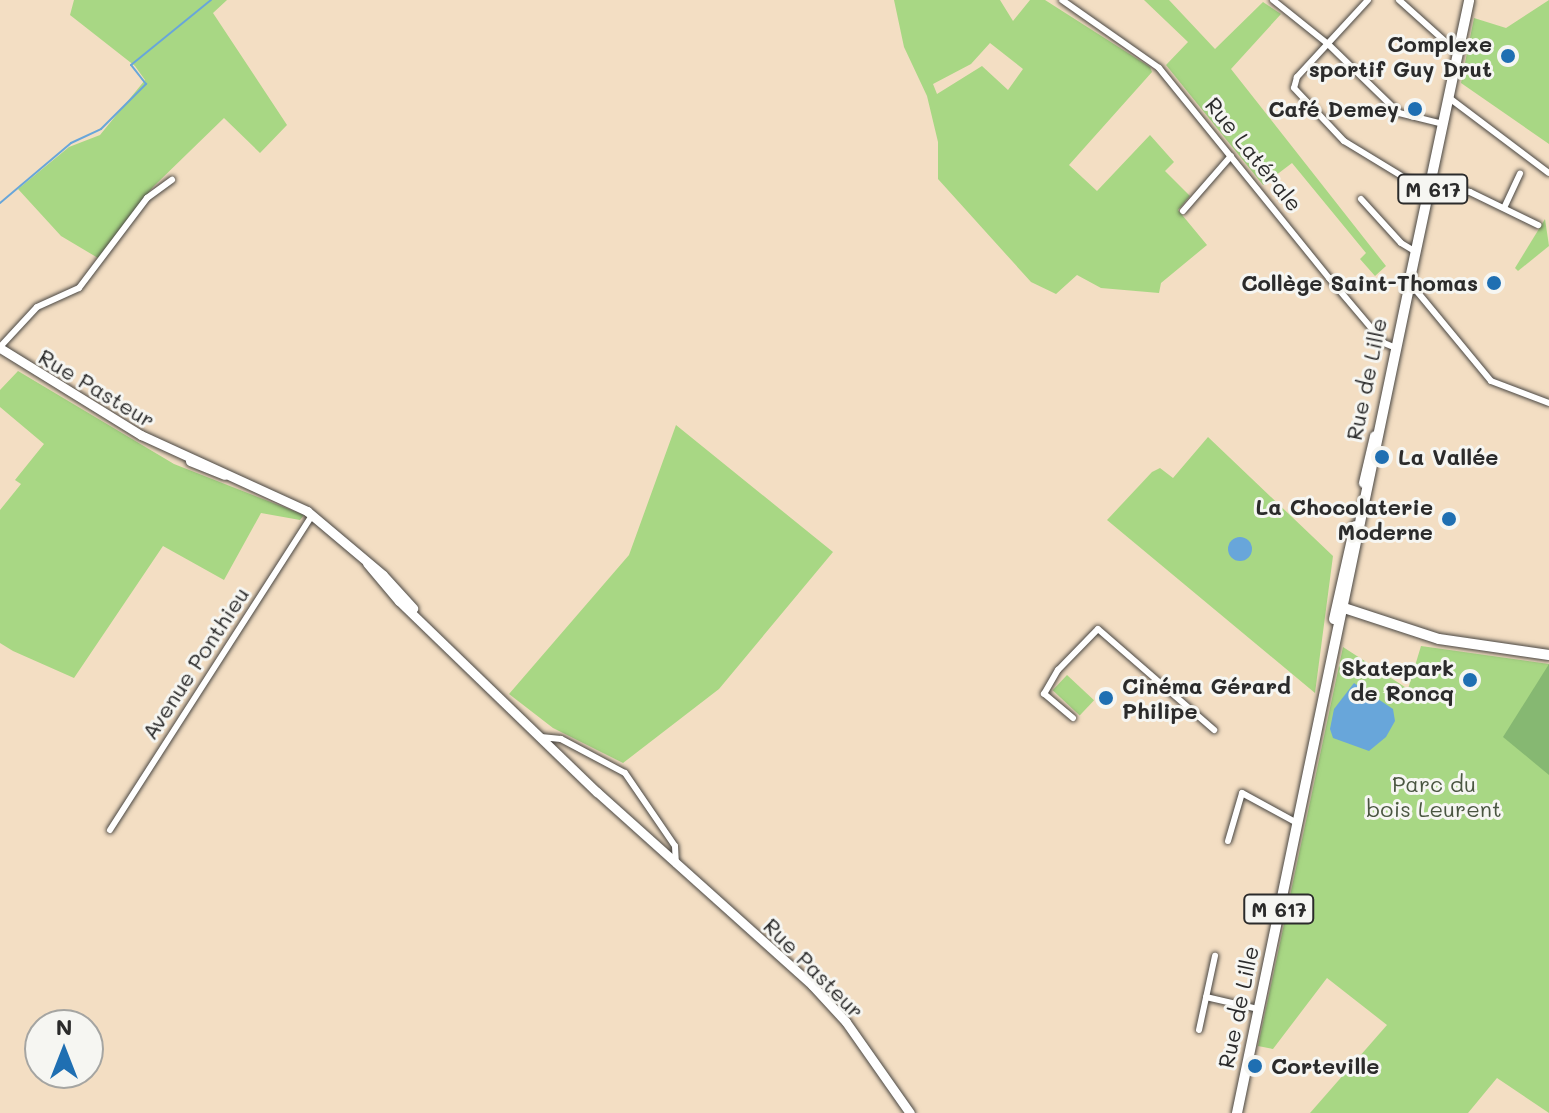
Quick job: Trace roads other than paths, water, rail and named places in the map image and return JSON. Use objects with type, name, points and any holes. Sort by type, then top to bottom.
[{"type":"main road","name":"Rue de Lille","points":[[1237,1113],[1340,607],[1469,0]]},
{"type":"main road","name":"Rue Pasteur","points":[[0,348],[75,399],[215,473],[251,482],[312,515],[367,563],[541,737],[831,1005],[910,1113]]},
{"type":"main road","points":[[1340,607],[1425,636],[1549,655]]},
{"type":"main road","points":[[1502,650],[1549,647]]},
{"type":"street","name":"Rue Latérale","points":[[1062,0],[1157,65],[1382,340],[1396,348]]},
{"type":"street","points":[[1273,0],[1328,44],[1399,113],[1443,124]]},
{"type":"street","points":[[1368,0],[1294,85],[1341,138],[1430,189],[1470,192],[1538,225]]},
{"type":"street","points":[[1399,0],[1458,53]]},
{"type":"street","points":[[1448,97],[1549,173]]},
{"type":"street","points":[[1183,211],[1231,156]]},
{"type":"street","points":[[1504,208],[1520,174]]},
{"type":"street","points":[[0,348],[37,307],[79,288],[147,198],[172,180]]},
{"type":"street","points":[[1361,199],[1401,243],[1416,252]]},
{"type":"street","points":[[1410,283],[1491,381],[1549,403]]},
{"type":"street","name":"Avenue Ponthieu","points":[[110,830],[312,515]]},
{"type":"street","points":[[1073,718],[1044,694],[1058,670],[1098,629],[1214,730]]},
{"type":"street","name":"Rue Pasteur","points":[[541,737],[561,739],[625,773],[675,846],[676,864]]},
{"type":"street","points":[[1228,841],[1242,793],[1297,823]]},
{"type":"street","points":[[1199,1030],[1215,956]]},
{"type":"street","points":[[1206,997],[1258,1009]]},
{"type":"water","points":[[1240,537],[1251,544],[1252,549],[1245,560],[1240,561],[1229,554],[1228,549],[1235,538]]},
{"type":"water","points":[[1354,683],[1393,709],[1395,721],[1386,737],[1369,751],[1333,738],[1330,729],[1334,709]]},
{"type":"waterway","points":[[0,203],[71,143],[101,129],[146,84],[131,65],[211,0]]},
{"type":"place","name":"Complexe sportif Guy Drut","points":[[1508,56]]},
{"type":"place","name":"Café Demey","points":[[1415,109]]},
{"type":"place","name":"Collège Saint-Thomas","points":[[1494,283]]},
{"type":"place","name":"La Vallée","points":[[1382,457]]},
{"type":"place","name":"La Chocolaterie Moderne","points":[[1449,519]]},
{"type":"place","name":"Skatepark de Roncq","points":[[1470,680]]},
{"type":"place","name":"Cinéma Gérard Philipe","points":[[1106,698]]},
{"type":"place","name":"Corteville","points":[[1255,1066]]},
{"type":"park label","name":"Parc du bois Leurent","points":[[1434,796]]}]
